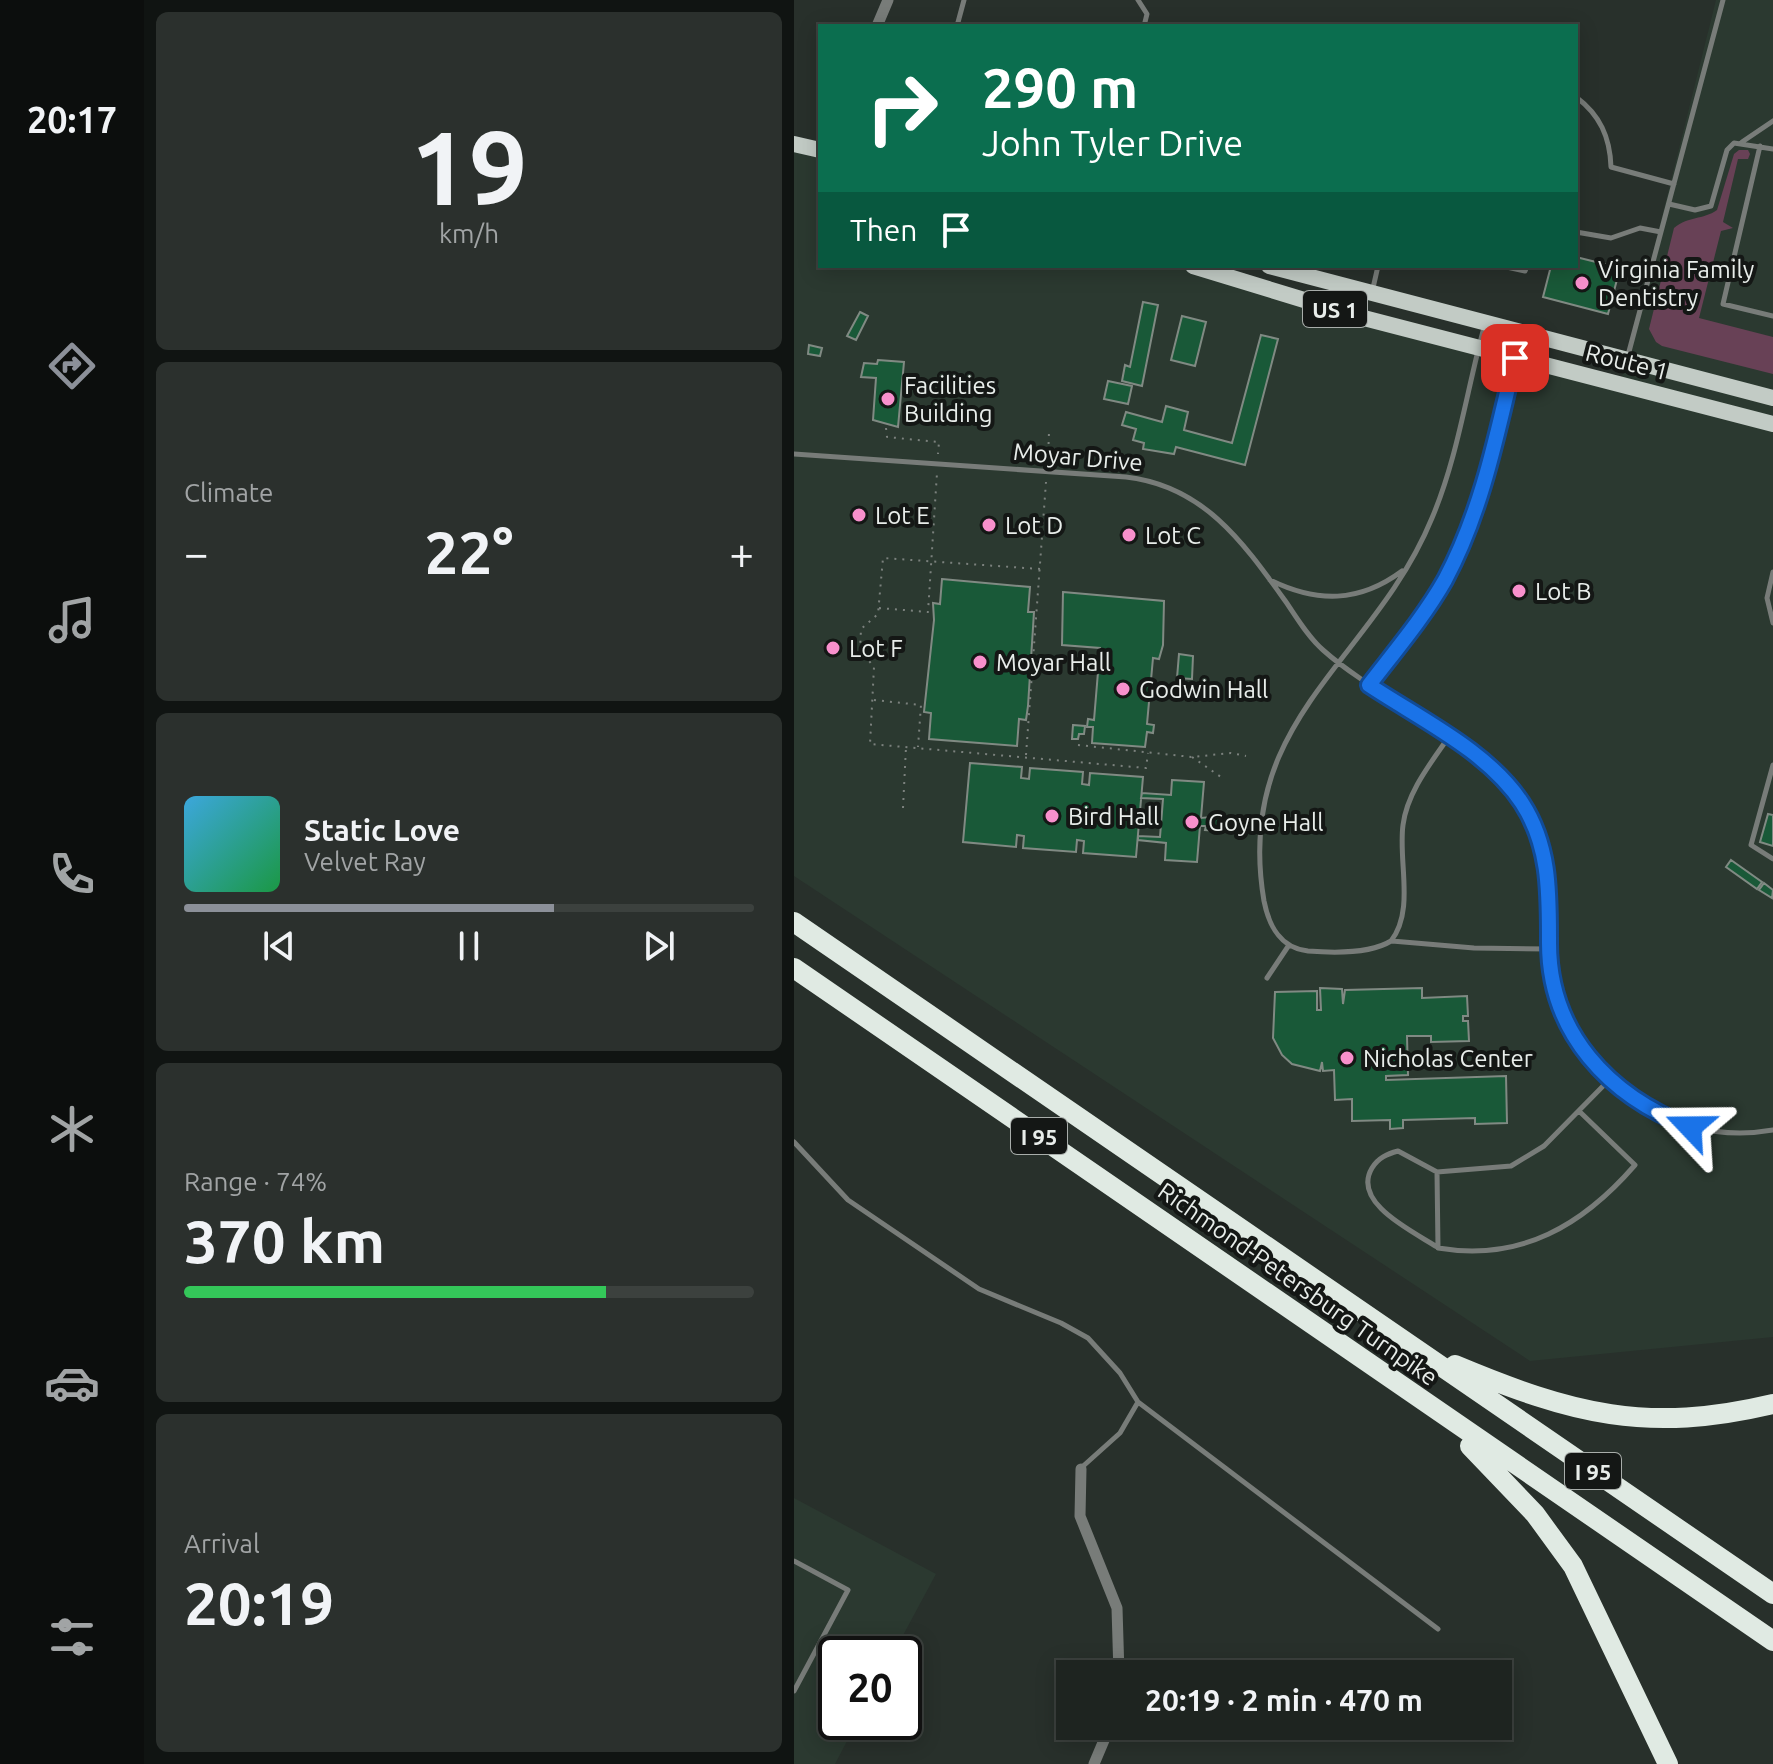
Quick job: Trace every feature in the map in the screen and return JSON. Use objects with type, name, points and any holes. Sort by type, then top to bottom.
[{"type":"highway","name":"Richmond-Petersburg Turnpike","points":[[794,922],[1773,1594]]},
{"type":"highway","name":"Richmond-Petersburg Turnpike","points":[[794,968],[1773,1641]]},
{"type":"highway","points":[[1413,1347],[1534,1398],[1602,1413],[1641,1418],[1703,1418],[1773,1404]]},
{"type":"highway","points":[[1429,1407],[1503,1478],[1556,1542],[1613,1644],[1668,1764]]},
{"type":"main road","points":[[794,144],[818,150]]},
{"type":"main road","name":"Route 1","points":[[1200,268],[1478,348],[1773,424]]},
{"type":"main road","name":"Route 1","points":[[1277,268],[1773,398]]},
{"type":"street","points":[[878,24],[888,0]]},
{"type":"street","points":[[1081,1469],[1080,1516],[1117,1608],[1119,1660]]},
{"type":"street","points":[[1094,1764],[1104,1740]]},
{"type":"lane","points":[[958,24],[964,0]]},
{"type":"lane","points":[[1138,0],[1147,14],[1144,24]]},
{"type":"lane","points":[[1627,359],[1723,0]]},
{"type":"lane","points":[[1578,99],[1598,119],[1604,131],[1610,146],[1611,167],[1674,184]]},
{"type":"lane","points":[[1669,204],[1695,210],[1711,206],[1727,150],[1773,121]]},
{"type":"lane","points":[[1742,142],[1773,149]]},
{"type":"lane","points":[[1760,146],[1723,304],[1773,316]]},
{"type":"lane","points":[[1578,232],[1611,238],[1640,228],[1661,232]]},
{"type":"lane","points":[[1372,293],[1378,268]]},
{"type":"lane","points":[[1485,323],[1441,493],[1407,569],[1337,661],[1285,740],[1265,796],[1260,855],[1262,889],[1273,932],[1289,945],[1312,951],[1369,949],[1391,941],[1474,948],[1549,949]]},
{"type":"lane","points":[[1369,685],[1430,603],[1463,543],[1480,498],[1522,333]]},
{"type":"lane","name":"Moyar Drive","points":[[794,454],[1149,480],[1184,493],[1221,519],[1318,646],[1507,784],[1533,823],[1547,869],[1549,949],[1555,991],[1571,1032],[1592,1063],[1638,1102],[1690,1127],[1743,1133],[1773,1130]]},
{"type":"lane","points":[[1269,579],[1312,596],[1347,597],[1382,586],[1407,569]]},
{"type":"lane","points":[[1773,572],[1770,598],[1773,623]]},
{"type":"lane","points":[[1391,941],[1402,921],[1402,838],[1406,809],[1448,738]]},
{"type":"lane","points":[[1773,765],[1751,845],[1773,859]]},
{"type":"lane","points":[[1267,978],[1289,945]]},
{"type":"lane","points":[[1579,1111],[1635,1165],[1607,1198],[1566,1228],[1519,1244],[1464,1252],[1438,1248],[1378,1206],[1368,1192],[1367,1181],[1377,1161],[1398,1151],[1437,1172],[1511,1166],[1544,1146],[1609,1080]]},
{"type":"lane","points":[[794,1142],[848,1200],[979,1289],[1061,1323],[1088,1338],[1120,1373],[1138,1402],[1438,1629]]},
{"type":"lane","points":[[1437,1172],[1438,1248]]},
{"type":"lane","points":[[1081,1469],[1120,1433],[1138,1402]]},
{"type":"lane","points":[[794,1561],[848,1590],[794,1691]]},
{"type":"path","points":[[878,608],[928,612],[934,561],[939,442],[885,436],[886,428]]},
{"type":"path","points":[[1026,756],[1049,432]]},
{"type":"path","points":[[1040,569],[883,558],[878,614],[861,629],[860,650],[874,667],[870,744],[1146,768],[1148,753]]},
{"type":"path","points":[[872,700],[921,705],[918,747]]},
{"type":"path","points":[[1078,745],[1192,757],[1231,753],[1246,756]]},
{"type":"path","points":[[903,808],[906,746]]},
{"type":"path","points":[[1192,757],[1221,777]]},
{"type":"shaded area","points":[[1716,0],[1773,0],[1773,1337],[1530,1361],[794,876],[794,148],[818,155],[818,268],[1213,268],[1620,385]]},
{"type":"shaded area","points":[[1739,150],[1748,150],[1750,154],[1748,159],[1738,159],[1723,222],[1733,228],[1721,231],[1699,318],[1773,337],[1773,374],[1662,346],[1649,329],[1674,228],[1717,210],[1734,154]]},
{"type":"shaded area","points":[[794,1498],[936,1574],[903,1636],[818,1636],[818,1740],[848,1740],[835,1764],[794,1764]]},
{"type":"building","name":"Virginia Family Dentistry","points":[[1578,258],[1620,268],[1608,314],[1543,297],[1550,268],[1578,268]]},
{"type":"building","points":[[1143,302],[1158,305],[1142,386],[1122,381],[1125,365],[1130,367]]},
{"type":"building","points":[[860,312],[868,316],[856,340],[847,336]]},
{"type":"building","points":[[1182,316],[1206,322],[1195,366],[1171,360]]},
{"type":"building","points":[[1261,335],[1278,339],[1245,465],[1176,447],[1174,454],[1143,449],[1144,443],[1133,440],[1136,429],[1122,425],[1126,412],[1162,422],[1166,406],[1188,412],[1184,430],[1232,443]]},
{"type":"building","points":[[809,345],[822,348],[820,356],[808,354]]},
{"type":"building","name":"Facilities Building","points":[[878,360],[904,362],[898,427],[873,420],[876,378],[861,377],[864,363],[877,364]]},
{"type":"building","points":[[1108,381],[1132,386],[1128,404],[1104,399]]},
{"type":"building","name":"Moyar Hall","points":[[942,579],[1030,587],[1028,612],[1034,612],[1028,706],[1026,720],[1019,719],[1017,746],[929,739],[931,713],[924,712],[933,603],[940,604]]},
{"type":"building","name":"Godwin Hall","points":[[1063,592],[1164,601],[1163,645],[1159,659],[1153,658],[1147,724],[1154,725],[1153,733],[1147,732],[1145,747],[1092,743],[1093,727],[1087,727],[1088,719],[1094,720],[1100,648],[1062,645]]},
{"type":"building","points":[[1179,654],[1193,656],[1192,679],[1177,678]]},
{"type":"building","points":[[1073,725],[1085,726],[1084,734],[1079,734],[1078,739],[1072,739]]},
{"type":"building","name":"Bird Hall","points":[[970,763],[1022,767],[1021,778],[1029,779],[1030,768],[1083,772],[1082,784],[1089,785],[1090,773],[1143,777],[1136,857],[1083,853],[1084,841],[1077,840],[1076,852],[1023,848],[1024,836],[1017,835],[1016,847],[963,842]]},
{"type":"building","name":"Goyne Hall","points":[[1172,780],[1204,782],[1201,818],[1222,816],[1221,831],[1205,830],[1206,826],[1200,826],[1197,862],[1165,860],[1166,843],[1138,840],[1138,836],[1160,837],[1163,799],[1141,798],[1142,793],[1171,795]]},
{"type":"building","points":[[1768,814],[1773,815],[1773,846],[1760,842]]},
{"type":"building","points":[[1731,860],[1762,882],[1757,889],[1726,867]]},
{"type":"building","points":[[1764,883],[1773,890],[1772,898],[1759,890]]},
{"type":"building","name":"Nicholas Center","points":[[1320,988],[1342,989],[1343,1004],[1345,990],[1422,988],[1422,998],[1467,996],[1468,1016],[1463,1016],[1463,1021],[1468,1021],[1469,1041],[1431,1042],[1431,1036],[1407,1036],[1408,1075],[1386,1076],[1386,1080],[1506,1076],[1507,1123],[1475,1124],[1475,1118],[1403,1120],[1403,1128],[1390,1129],[1390,1120],[1352,1121],[1352,1099],[1335,1100],[1334,1070],[1323,1071],[1322,1062],[1320,1071],[1292,1064],[1282,1055],[1273,1038],[1275,992],[1317,991],[1317,1010],[1321,1010]]},
{"type":"place","name":"Virginia Family Dentistry","points":[[1582,283]]},
{"type":"place","name":"Facilities Building","points":[[888,399]]},
{"type":"place","name":"Lot E","points":[[859,515]]},
{"type":"place","name":"Lot D","points":[[989,525]]},
{"type":"place","name":"Lot C","points":[[1129,535]]},
{"type":"place","name":"Lot B","points":[[1519,591]]},
{"type":"place","name":"Lot F","points":[[833,648]]},
{"type":"place","name":"Moyar Hall","points":[[980,662]]},
{"type":"place","name":"Godwin Hall","points":[[1123,689]]},
{"type":"place","name":"Bird Hall","points":[[1052,816]]},
{"type":"place","name":"Goyne Hall","points":[[1192,822]]},
{"type":"place","name":"Nicholas Center","points":[[1347,1058]]},
{"type":"route","points":[[1515,358],[1480,498],[1463,543],[1443,583],[1417,623],[1369,685],[1469,751],[1491,768],[1522,803],[1542,846],[1547,869],[1550,966],[1555,991],[1571,1032],[1592,1063],[1617,1088],[1662,1116],[1690,1127]]}]
